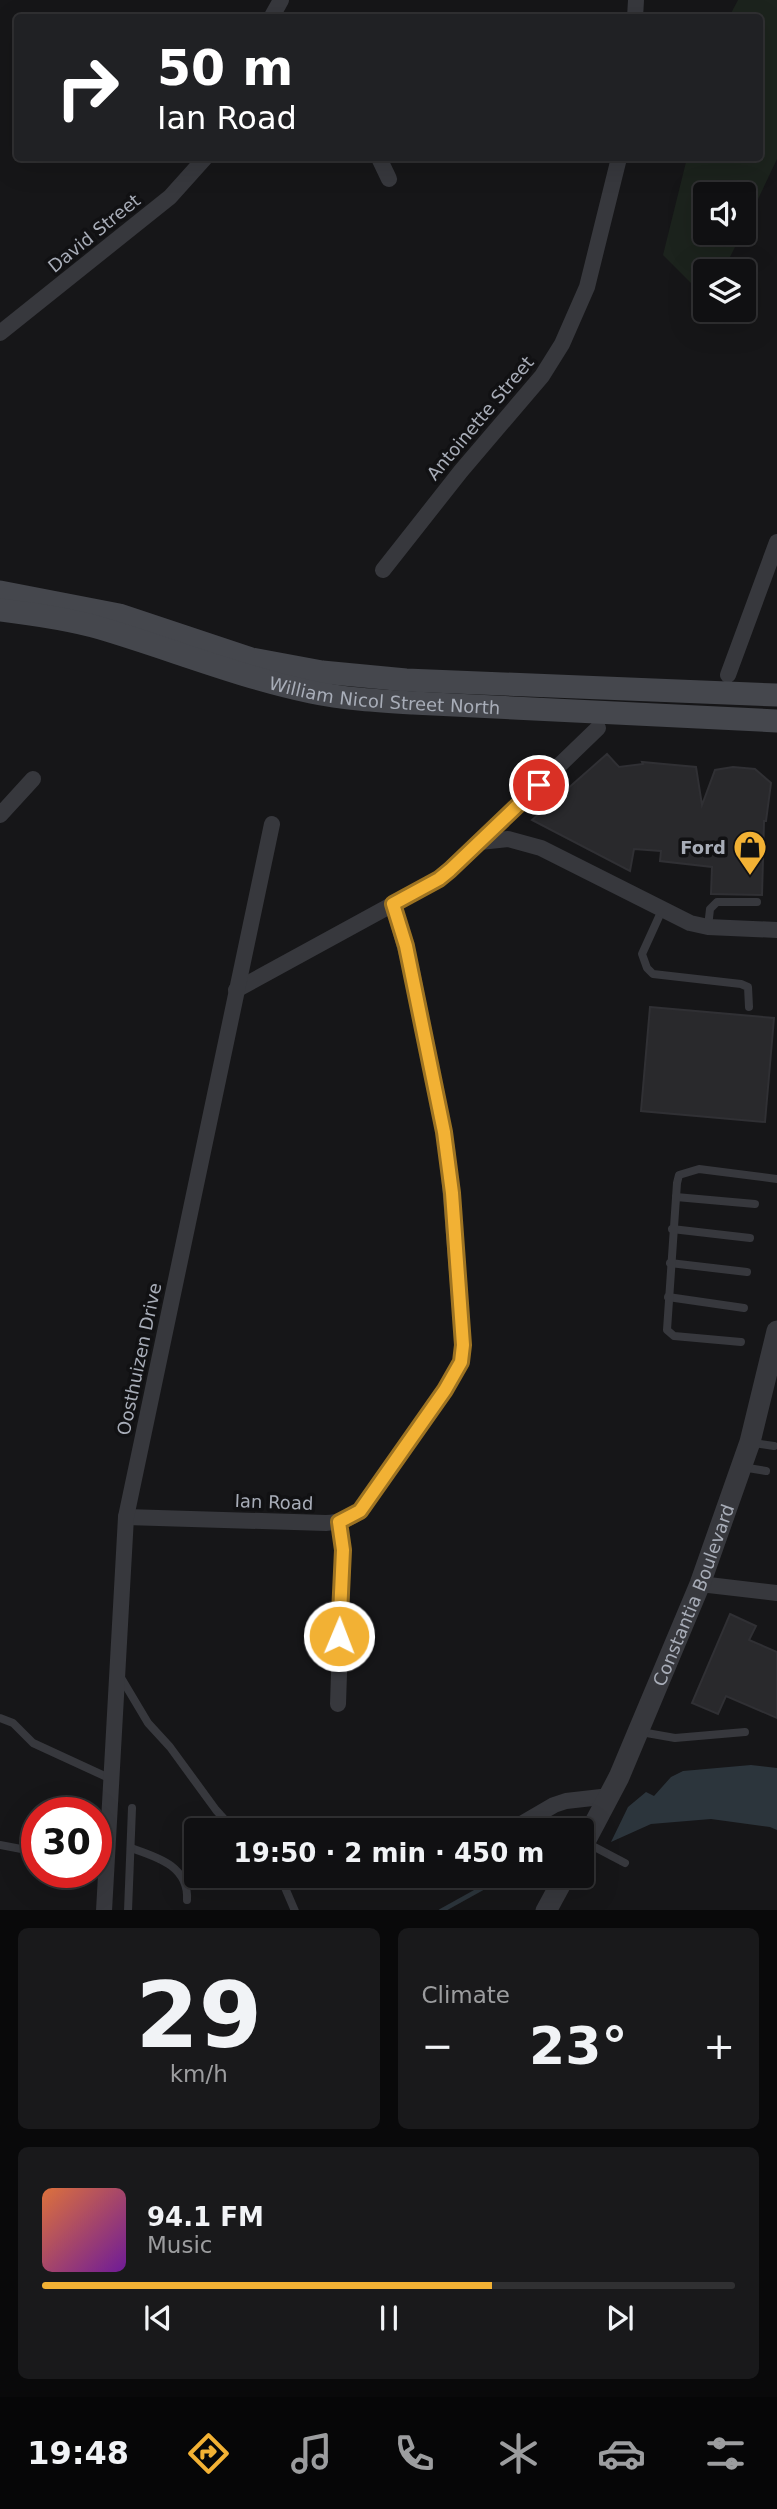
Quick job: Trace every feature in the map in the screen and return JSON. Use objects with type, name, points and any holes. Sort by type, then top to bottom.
[{"type":"main road","name":"William Nicol Street North","points":[[0,592],[119,615],[251,659],[322,672],[406,680],[777,695]]},
{"type":"main road","name":"William Nicol Street North","points":[[0,610],[34,614],[98,628],[255,678],[313,693],[362,700],[777,721]]},
{"type":"street","name":"David Street","points":[[0,333],[170,197],[202,161]]},
{"type":"street","points":[[380,161],[389,179]]},
{"type":"street","name":"Antoinette Street","points":[[383,570],[461,471],[542,376],[562,344],[587,287],[618,161]]},
{"type":"street","points":[[728,676],[777,542]]},
{"type":"street","points":[[236,990],[439,879],[598,728]]},
{"type":"street","points":[[0,815],[33,779]]},
{"type":"street","name":"Oosthuizen Drive","points":[[109,1797],[126,1517],[272,824]]},
{"type":"street","points":[[480,842],[508,839],[541,848],[690,923],[708,927],[777,930]]},
{"type":"street","points":[[338,1704],[343,1550],[339,1522],[360,1511],[445,1390],[461,1362],[463,1345],[452,1193],[444,1126],[409,959],[393,904]]},
{"type":"street","name":"Constantia Boulevard","points":[[594,1826],[610,1797],[700,1584],[750,1443],[777,1331]]},
{"type":"street","name":"Ian Road","points":[[126,1517],[339,1522]]},
{"type":"street","points":[[700,1584],[777,1593]]},
{"type":"street","points":[[531,1818],[566,1801],[610,1797]]},
{"type":"street","name":"Oosthuizen Drive","points":[[103,1888],[104,1910]]},
{"type":"street","points":[[545,1910],[558,1888]]},
{"type":"lane","points":[[708,927],[710,909],[717,902],[757,902]]},
{"type":"lane","points":[[662,910],[642,954],[647,968],[653,974],[741,984],[749,990],[748,1007]]},
{"type":"lane","points":[[741,1342],[674,1336],[667,1330],[672,1229],[679,1175],[699,1169],[777,1179]]},
{"type":"lane","points":[[676,1197],[755,1204]]},
{"type":"lane","points":[[672,1229],[750,1237]]},
{"type":"lane","points":[[670,1263],[747,1272]]},
{"type":"lane","points":[[667,1297],[744,1308]]},
{"type":"lane","points":[[750,1443],[774,1446]]},
{"type":"lane","points":[[742,1467],[766,1471]]},
{"type":"lane","points":[[117,1671],[148,1723],[170,1747],[223,1818]]},
{"type":"lane","points":[[0,1718],[13,1723],[33,1743],[111,1779]]},
{"type":"lane","points":[[638,1731],[675,1738],[745,1732]]},
{"type":"lane","points":[[128,1910],[132,1808]]},
{"type":"lane","points":[[0,1845],[21,1849]]},
{"type":"lane","points":[[131,1849],[170,1863],[183,1878],[187,1900]]},
{"type":"lane","points":[[594,1849],[625,1863]]},
{"type":"lane","points":[[285,1888],[295,1910]]},
{"type":"shaded area","points":[[738,0],[777,0],[777,159],[756,204],[756,182],[693,182],[693,245],[736,245],[729,259],[693,259],[693,285],[663,255],[686,161],[763,161],[763,14],[731,14]]},
{"type":"shaded area","points":[[751,1765],[777,1768],[777,1830],[711,1819],[651,1824],[611,1842],[628,1807],[646,1792],[654,1796],[671,1777],[683,1771]]},
{"type":"building","points":[[607,754],[619,767],[643,764],[642,762],[696,767],[702,805],[715,770],[733,767],[755,769],[771,783],[764,821],[762,895],[711,894],[712,867],[660,861],[661,851],[634,849],[630,871],[532,820]]},
{"type":"building","points":[[650,1007],[774,1018],[765,1122],[641,1111]]},
{"type":"building","points":[[730,1614],[756,1626],[749,1640],[777,1652],[777,1718],[726,1696],[718,1714],[692,1703]]},
{"type":"waterway","points":[[443,1910],[482,1888]]},
{"type":"place","name":"Ford","points":[[750,877]]},
{"type":"route","points":[[339,1636],[343,1550],[339,1522],[360,1511],[445,1390],[461,1362],[463,1345],[452,1193],[442,1115],[406,946],[393,904],[439,879],[539,785]]}]
